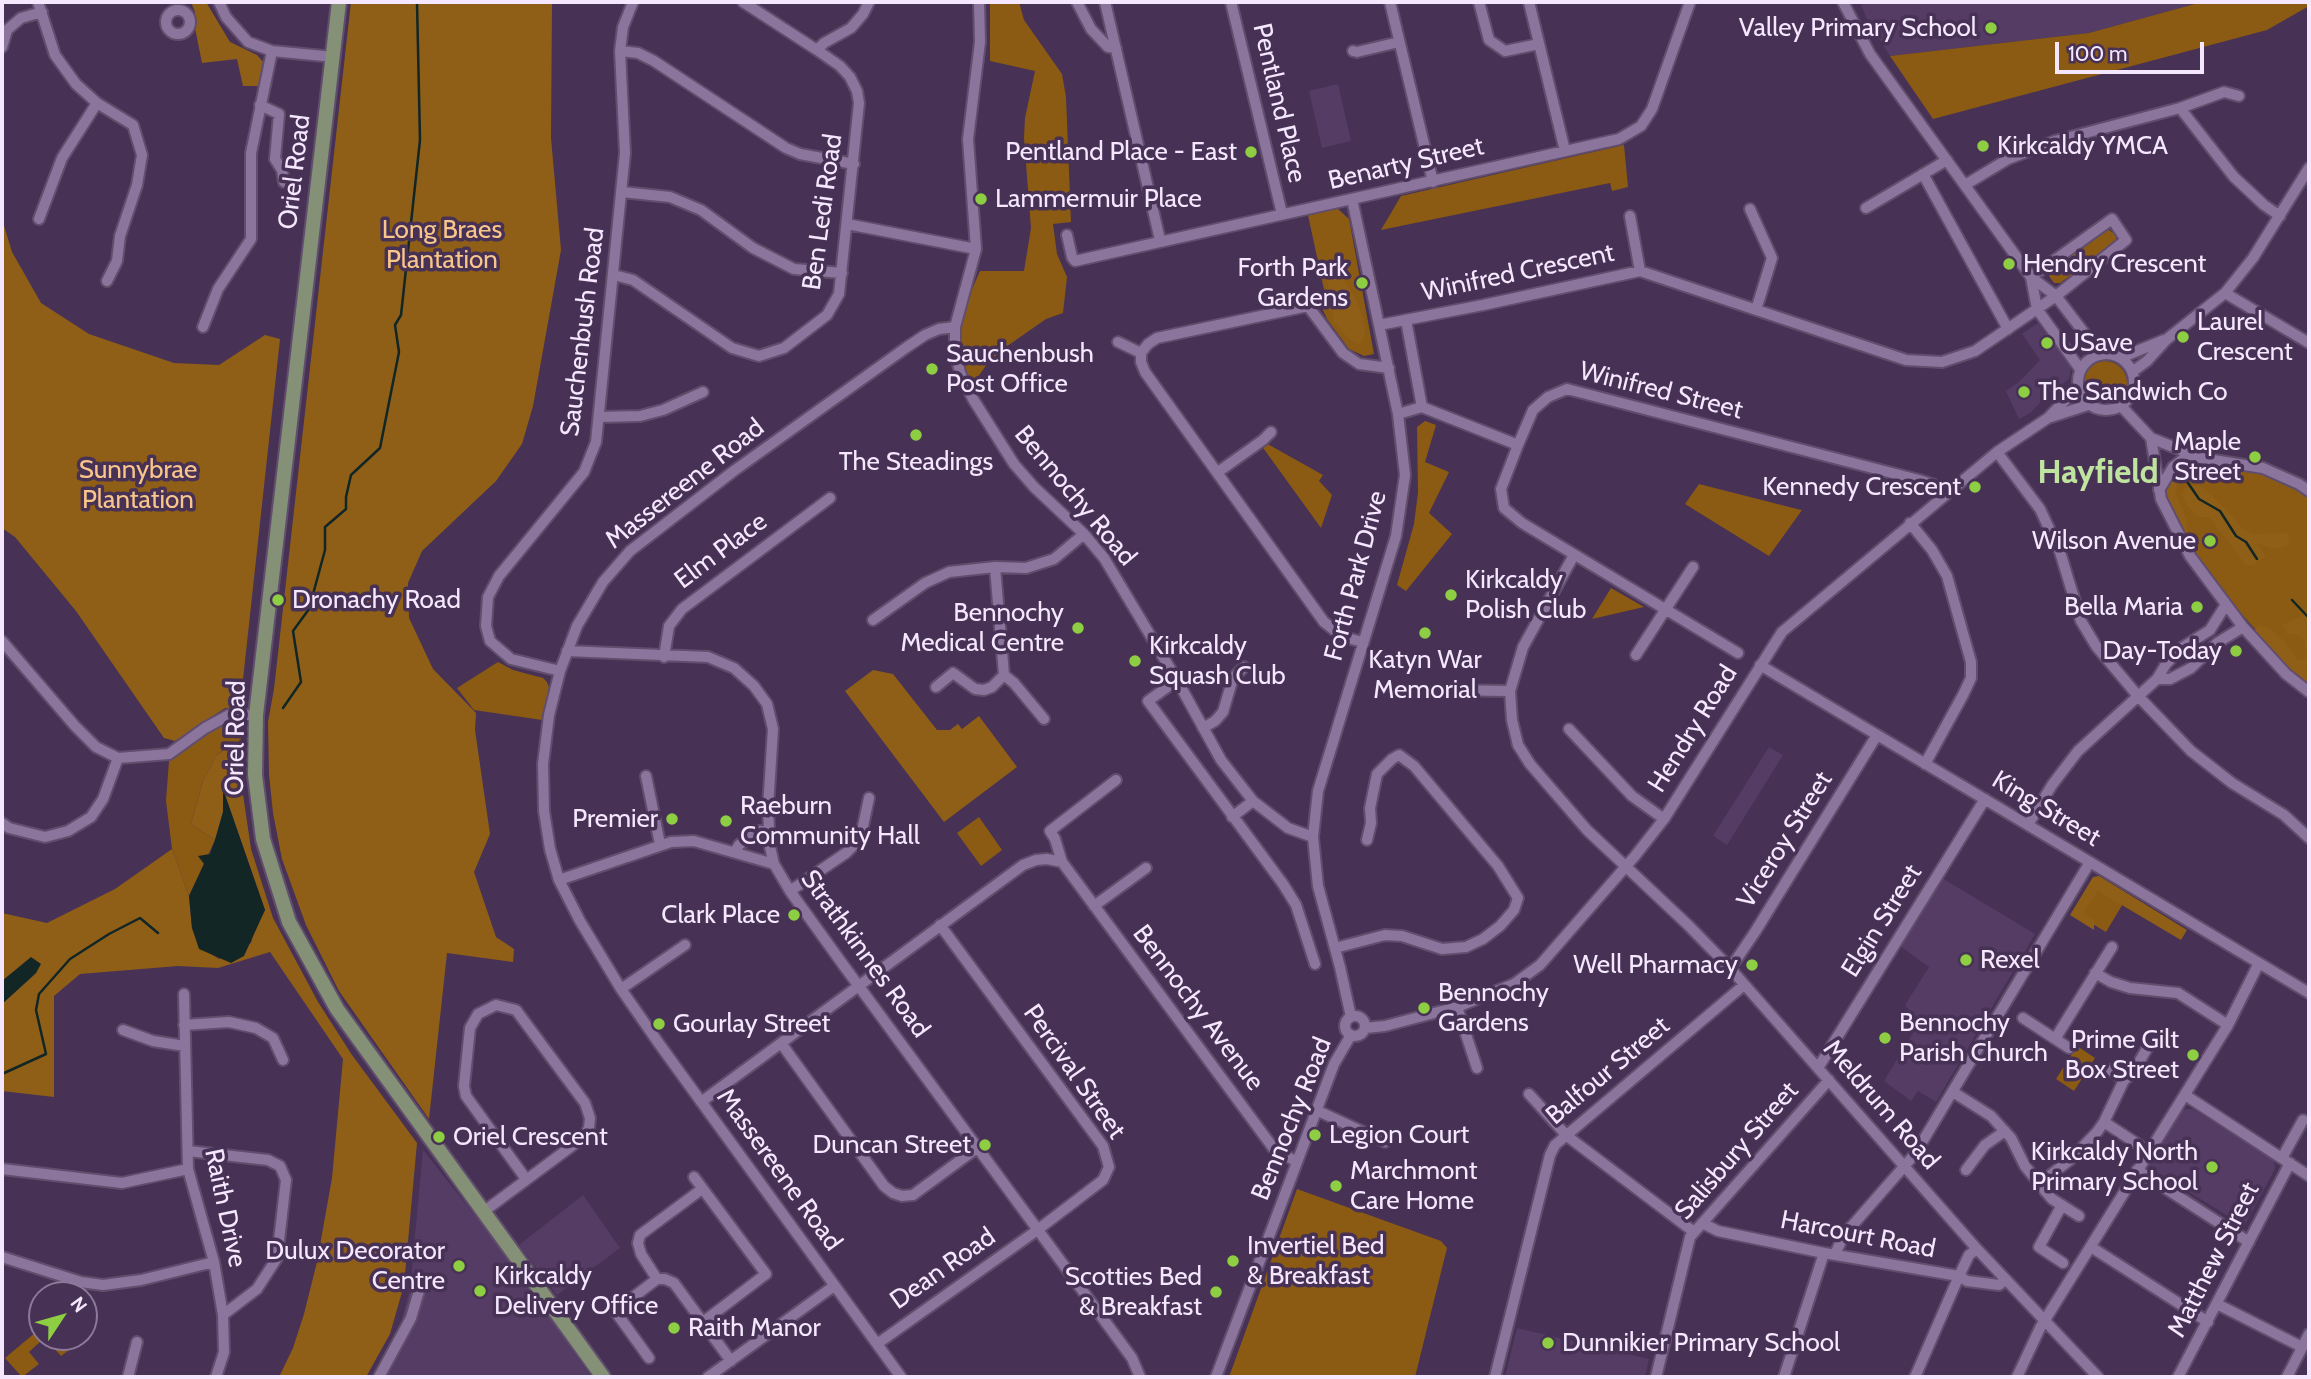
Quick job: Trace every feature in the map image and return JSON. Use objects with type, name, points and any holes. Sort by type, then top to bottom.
[{"type":"main road","name":"Oriel Road","points":[[339,2],[256,715],[255,775],[263,839],[289,922],[337,1009],[603,1377]]},
{"type":"street","points":[[219,2],[226,17],[248,42],[272,51],[334,57]]},
{"type":"street","name":"Sauchenbush Road","points":[[560,671],[511,659],[490,641],[486,626],[488,597],[499,576],[584,472],[596,443],[625,153],[620,51],[623,27],[633,2]]},
{"type":"street","name":"Ben Ledi Road","points":[[614,275],[633,280],[732,348],[759,356],[784,348],[827,315],[839,294],[854,164],[859,103],[857,91],[840,66],[743,2]]},
{"type":"street","points":[[817,50],[851,28],[869,2]]},
{"type":"street","name":"Bennochy Road","points":[[979,2],[979,42],[968,139],[976,249],[955,327],[960,373],[1014,464],[1034,487],[1084,534],[1104,558],[1221,760],[1253,801],[1288,828],[1312,837],[1318,886],[1351,1017]]},
{"type":"street","points":[[1077,2],[1091,29],[1108,47],[1116,48]]},
{"type":"street","points":[[1105,2],[1160,240]]},
{"type":"street","name":"Pentland Place","points":[[1231,2],[1282,214]]},
{"type":"street","points":[[1390,2],[1433,182]]},
{"type":"street","points":[[1479,2],[1489,40],[1505,51],[1539,44]]},
{"type":"street","points":[[1530,2],[1565,150]]},
{"type":"street","name":"Benarty Street","points":[[1067,235],[1075,261],[1619,139],[1640,126],[1652,109],[1690,2]]},
{"type":"street","points":[[1843,2],[1870,54],[2031,276],[2056,296],[2101,355]]},
{"type":"street","points":[[2,47],[7,30],[40,7],[55,55],[76,84],[97,103],[133,125],[142,155],[137,185],[120,236],[117,261],[107,281]]},
{"type":"street","points":[[1353,51],[1399,42]]},
{"type":"street","points":[[203,327],[218,289],[251,239],[251,153],[272,51]]},
{"type":"street","points":[[620,51],[638,53],[654,61],[786,148],[827,160],[854,164]]},
{"type":"street","points":[[1965,185],[2008,159],[2055,141],[2180,108],[2224,92],[2239,96]]},
{"type":"street","points":[[39,219],[62,158],[97,103]]},
{"type":"street","points":[[260,105],[279,114],[275,159],[282,170],[284,182]]},
{"type":"street","points":[[2180,108],[2234,177],[2263,205],[2280,216]]},
{"type":"street","points":[[1866,208],[1947,160]]},
{"type":"street","points":[[2132,372],[2147,361],[2167,339],[2225,293],[2253,258],[2280,216],[2304,189],[2309,168]]},
{"type":"street","points":[[1923,174],[2008,329]]},
{"type":"street","points":[[622,192],[670,197],[701,210],[753,248],[794,269],[842,272]]},
{"type":"street","name":"Forth Park Drive","points":[[1312,837],[1318,791],[1396,536],[1405,474],[1398,414],[1352,200]]},
{"type":"street","points":[[1750,209],[1772,258],[1756,310]]},
{"type":"street","name":"Winifred Crescent","points":[[1630,216],[1640,271]]},
{"type":"street","name":"Winifred Crescent","points":[[1379,325],[1483,306],[1640,271],[1906,360],[1942,362],[1976,351],[2056,296],[2126,240],[2112,219],[2031,276]]},
{"type":"street","points":[[847,224],[976,249]]},
{"type":"street","points":[[2031,276],[2037,309],[2080,369]]},
{"type":"street","points":[[2225,293],[2309,344]]},
{"type":"street","points":[[1363,642],[1343,637],[1324,622],[1145,372],[1141,353],[1157,338],[1308,306],[1343,353],[1359,364],[1389,368]]},
{"type":"street","name":"Winifred Crescent","points":[[1406,320],[1422,407]]},
{"type":"street","name":"Massereene Road","points":[[901,1377],[621,989],[559,880],[547,834],[542,785],[547,727],[567,650],[582,615],[603,582],[630,551],[916,341],[939,329],[955,327]]},
{"type":"street","points":[[2120,358],[2132,372],[2133,391],[2121,406],[2105,411],[2088,405],[2078,387],[2080,369],[2085,362],[2101,355],[2120,358],[2167,339]]},
{"type":"street","points":[[1118,342],[1141,353]]},
{"type":"street","name":"Hendry Road","points":[[1365,1028],[1385,1026],[1457,1007],[1514,984],[1534,970],[1555,950],[1664,819],[1782,632],[1942,496],[1997,452],[2048,418],[2078,387]]},
{"type":"street","name":"Winifred Street","points":[[1738,653],[1522,523],[1504,508],[1501,489],[1518,444],[1533,410],[1548,397],[1567,389],[1919,480],[1934,485],[1942,496]]},
{"type":"street","points":[[599,417],[640,416],[663,410],[703,392]]},
{"type":"street","name":"Hendry Road","points":[[2048,418],[2088,405]]},
{"type":"street","points":[[2121,406],[2151,438],[2195,456],[2263,468],[2309,491]]},
{"type":"street","points":[[1398,414],[1422,407],[1518,444]]},
{"type":"street","points":[[1218,472],[1271,432]]},
{"type":"street","points":[[2151,438],[2161,499],[2190,556],[2243,628],[2287,674],[2309,691]]},
{"type":"street","points":[[1997,452],[2040,509],[2060,552],[2081,621],[2096,646],[2138,696],[2191,751],[2232,783],[2284,815],[2309,838]]},
{"type":"street","points":[[2159,491],[2173,467],[2182,460],[2195,456]]},
{"type":"street","name":"Elm Place","points":[[664,657],[669,626],[682,609],[830,498]]},
{"type":"street","points":[[1910,523],[1947,576],[1971,662],[1971,678],[1925,764]]},
{"type":"street","points":[[873,620],[925,583],[949,572],[995,567],[1026,568],[1054,559],[1084,534]]},
{"type":"street","points":[[1446,690],[1510,691],[1523,647],[1574,555]]},
{"type":"street","points":[[995,567],[1004,675],[1044,719]]},
{"type":"street","points":[[1636,655],[1693,567]]},
{"type":"street","points":[[2028,825],[2052,785],[2078,751],[2157,679],[2180,649],[2210,630],[2225,606]]},
{"type":"street","points":[[2157,679],[2178,676],[2191,668],[2217,643],[2243,628]]},
{"type":"street","points":[[2,641],[75,726],[96,747],[118,758],[168,749],[229,715],[256,715]]},
{"type":"street","name":"Strathkinnes Road","points":[[567,650],[664,657],[708,657],[734,668],[754,686],[766,704],[773,729],[768,831],[774,864],[790,891],[1132,1359],[1140,1377]]},
{"type":"street","name":"King Street","points":[[1759,665],[2309,993]]},
{"type":"street","points":[[1203,728],[1223,712],[1233,678],[1244,667]]},
{"type":"street","points":[[936,687],[953,673],[975,689],[984,690],[992,687],[1004,675]]},
{"type":"street","points":[[1177,680],[1148,701],[1296,905],[1315,964]]},
{"type":"street","name":"Meldrum Road","points":[[1510,691],[1512,720],[1518,744],[1530,764],[1587,830],[1729,967],[1977,1249],[2098,1377]]},
{"type":"street","points":[[1569,729],[1632,796],[1664,819]]},
{"type":"street","name":"Viceroy Street","points":[[1729,967],[1755,932],[1877,735]]},
{"type":"street","points":[[1335,948],[1385,935],[1402,936],[1442,949],[1466,947],[1483,939],[1500,926],[1514,910],[1518,898],[1498,866],[1447,804],[1413,766],[1399,755],[1377,774],[1367,840]]},
{"type":"street","points":[[2,823],[9,828],[45,836],[68,831],[91,817],[103,799],[118,758]]},
{"type":"street","points":[[646,776],[660,844]]},
{"type":"street","name":"Bennochy Avenue","points":[[1116,780],[1047,834],[1055,839],[1062,862],[1274,1149],[1297,1162]]},
{"type":"street","points":[[790,891],[846,853],[857,842],[869,798]]},
{"type":"street","name":"Elgin Street","points":[[1818,1068],[1985,799]]},
{"type":"street","points":[[1232,817],[1253,801]]},
{"type":"street","points":[[735,852],[739,845],[758,831],[768,831]]},
{"type":"street","points":[[559,880],[660,844],[694,841],[774,864]]},
{"type":"street","points":[[701,1102],[1023,865],[1047,859],[1062,862]]},
{"type":"street","points":[[1784,1377],[1830,1254],[1915,1154],[2090,862]]},
{"type":"street","points":[[1094,906],[1146,868]]},
{"type":"street","name":"Percival Street","points":[[940,925],[1103,1146],[1108,1158],[1109,1167],[1103,1180],[1036,1231]]},
{"type":"street","points":[[621,989],[685,945]]},
{"type":"street","points":[[2055,1039],[2112,947]]},
{"type":"street","points":[[2017,1377],[2044,1321],[2228,1026],[2259,963]]},
{"type":"street","points":[[2095,973],[2130,988],[2178,993],[2228,1026]]},
{"type":"street","name":"Balfour Street","points":[[1495,1377],[1550,1155],[1555,1145],[1744,985]]},
{"type":"street","name":"Raith Drive","points":[[184,994],[188,1169],[214,1262],[223,1315],[224,1352],[216,1377]]},
{"type":"street","points":[[483,1212],[584,1137],[589,1128],[586,1103],[516,1010],[496,1005],[478,1014],[470,1028],[465,1092],[526,1179]]},
{"type":"street","points":[[1457,1007],[1477,1068]]},
{"type":"street","points":[[1351,1017],[1360,1017],[1365,1028],[1359,1035],[1350,1035],[1346,1030],[1345,1024],[1351,1017]]},
{"type":"street","points":[[2023,1018],[2069,1048]]},
{"type":"street","points":[[184,1025],[229,1022],[256,1028],[273,1038],[283,1060]]},
{"type":"street","points":[[123,1030],[153,1041],[185,1046]]},
{"type":"street","name":"Bennochy Road","points":[[1216,1377],[1334,1064],[1350,1035]]},
{"type":"street","points":[[781,1043],[884,1186],[893,1193],[913,1195],[977,1148]]},
{"type":"street","points":[[2039,1184],[2084,1147],[2104,1122],[2124,1080],[2133,1073],[2150,1044]]},
{"type":"street","points":[[2110,1070],[2124,1080]]},
{"type":"street","name":"Salisbury Street","points":[[1656,1377],[1692,1234],[1829,1080]]},
{"type":"street","points":[[1953,1092],[1991,1116],[2006,1130],[2025,1166],[2039,1184],[2052,1199],[2079,1216]]},
{"type":"street","points":[[1529,1094],[1567,1136],[1692,1234]]},
{"type":"street","points":[[2185,1095],[2309,1175]]},
{"type":"street","points":[[1316,1111],[1385,1142]]},
{"type":"street","name":"Matthew Street","points":[[2178,1377],[2249,1242],[2303,1120]]},
{"type":"street","points":[[2104,1122],[2139,1145]]},
{"type":"street","points":[[1966,1170],[1985,1145],[2006,1130]]},
{"type":"street","points":[[188,1151],[268,1160],[280,1166],[286,1180],[277,1258],[257,1289],[223,1315]]},
{"type":"street","points":[[2,1169],[122,1183],[188,1169]]},
{"type":"street","points":[[2137,1170],[2249,1242]]},
{"type":"street","points":[[694,1177],[766,1273],[703,1322]]},
{"type":"street","points":[[657,1279],[641,1254],[638,1243],[640,1235],[702,1189]]},
{"type":"street","points":[[2062,1205],[2039,1247],[2063,1263]]},
{"type":"street","name":"Harcourt Road","points":[[1702,1223],[1718,1231],[1959,1276],[1967,1281],[1999,1285],[2005,1280]]},
{"type":"street","name":"Dean Road","points":[[877,1344],[1036,1231]]},
{"type":"street","points":[[2091,1247],[2208,1322]]},
{"type":"street","points":[[1915,1377],[1969,1255],[1977,1249]]},
{"type":"street","points":[[2,1257],[81,1282],[103,1285],[141,1280],[214,1262]]},
{"type":"street","points":[[649,1358],[615,1311],[657,1279],[665,1279],[674,1283],[731,1361]]},
{"type":"street","points":[[379,1377],[411,1318],[421,1284]]},
{"type":"street","points":[[708,1377],[834,1286]]},
{"type":"street","points":[[2217,1304],[2302,1347]]},
{"type":"street","points":[[2287,1377],[2309,1334]]},
{"type":"street","points":[[128,1377],[137,1342]]},
{"type":"shaded area","points":[[990,2],[1019,2],[1024,20],[1062,74],[1066,97],[1071,222],[1053,224],[1057,254],[1067,277],[1063,313],[1046,319],[1003,349],[987,364],[973,384],[968,377],[961,339],[962,321],[969,296],[980,271],[1024,271],[1031,228],[1024,138],[1025,118],[1035,71],[990,61]]},
{"type":"shaded area","name":"Valley Primary School","points":[[1860,2],[2202,2],[2089,33],[1890,56],[1868,22]]},
{"type":"shaded area","points":[[2202,2],[2309,2],[2309,6],[2267,30],[1933,119],[1890,56],[2089,33]]},
{"type":"shaded area","points":[[1338,84],[1351,141],[1322,148],[1309,91]]},
{"type":"shaded area","points":[[1624,145],[1628,187],[1612,191],[1610,183],[1381,230],[1401,196]]},
{"type":"shaded area","points":[[1337,208],[1349,219],[1374,354],[1364,356],[1349,349],[1321,306],[1326,299],[1308,215]]},
{"type":"shaded area","points":[[2106,230],[2116,235],[2110,247],[2060,283],[2054,283],[2049,276],[2050,270]]},
{"type":"shaded area","points":[[2038,323],[2071,368],[2069,379],[2030,413],[2019,419],[2006,391],[2019,382],[2040,360],[2022,334]]},
{"type":"shaded area","points":[[2105,361],[2120,368],[2127,383],[2120,398],[2105,405],[2090,398],[2083,383],[2090,368]]},
{"type":"shaded area","points":[[1425,421],[1436,425],[1425,462],[1449,472],[1429,513],[1452,534],[1406,591],[1397,585],[1414,524],[1418,493],[1417,427]]},
{"type":"shaded area","points":[[1264,442],[1323,475],[1319,481],[1332,495],[1321,528],[1261,445]]},
{"type":"shaded area","points":[[2192,463],[2237,467],[2269,474],[2309,495],[2309,680],[2290,668],[2239,611],[2209,576],[2183,537],[2172,483],[2176,472]]},
{"type":"shaded area","points":[[1699,484],[1802,510],[1769,556],[1685,504]]},
{"type":"shaded area","points":[[1611,588],[1644,607],[1592,619]]},
{"type":"shaded area","points":[[498,662],[513,670],[543,678],[547,682],[549,688],[542,720],[474,710],[457,688]]},
{"type":"shaded area","points":[[230,718],[242,723],[240,753],[225,748],[216,756],[203,781],[191,824],[215,840],[189,896],[172,849],[166,801],[169,761]]},
{"type":"shaded area","points":[[1769,747],[1783,755],[1727,845],[1713,836]]},
{"type":"shaded area","points":[[223,789],[265,910],[244,956],[231,963],[199,949],[192,928],[189,896],[204,864],[198,856],[210,854],[215,840],[223,812]]},
{"type":"shaded area","points":[[979,817],[1002,850],[981,866],[957,833]]},
{"type":"shaded area","points":[[1942,878],[2035,934],[1936,1102],[1918,1091],[1911,1101],[1884,1081],[1919,1023],[1905,1005],[1929,967],[1900,946]]},
{"type":"shaded area","points":[[2095,884],[2124,902],[2106,932],[2076,914]]},
{"type":"shaded area","points":[[31,957],[41,964],[36,973],[2,1004],[2,981]]},
{"type":"shaded area","points":[[2077,1046],[2095,1058],[2074,1091],[2056,1079]]},
{"type":"shaded area","name":"Kirkcaldy North Primary School","points":[[2193,1109],[2274,1160],[2275,1169],[2244,1226],[2150,1168],[2149,1165],[2182,1111]]},
{"type":"shaded area","points":[[423,1150],[501,1248],[591,1377],[375,1377],[397,1337],[410,1289]]},
{"type":"shaded area","points":[[1297,1189],[1441,1241],[1447,1248],[1415,1377],[1229,1377]]},
{"type":"shaded area","points":[[583,1195],[620,1248],[557,1295],[519,1245]]},
{"type":"shaded area","name":"Dunnikier Primary School","points":[[1517,1328],[1649,1359],[1645,1377],[1505,1377]]},
{"type":"shaded area","points":[[28,1339],[28,1351],[39,1364],[22,1377],[5,1358]]},
{"type":"green space","points":[[191,2],[206,2],[230,42],[257,55],[264,63],[258,86],[243,86],[237,59],[202,63],[195,28],[195,12]]},
{"type":"green space","name":"Long Braes Plantation","points":[[351,2],[552,2],[551,138],[561,250],[533,406],[522,444],[496,481],[422,551],[408,583],[409,618],[433,669],[476,713],[475,730],[490,834],[474,872],[496,937],[514,949],[513,962],[447,953],[429,1119],[339,991],[306,925],[282,859],[269,774],[268,722],[274,689]]},
{"type":"green space","name":"Sunnybrae Plantation","points":[[2,219],[12,252],[41,303],[89,334],[174,363],[219,365],[265,335],[280,339],[240,707],[225,708],[175,741],[164,738],[76,611],[15,537],[2,528]]},
{"type":"green space","points":[[1329,270],[1343,278],[1356,300],[1363,317],[1365,337],[1360,344],[1344,334],[1333,321],[1332,296],[1325,272]]},
{"type":"green space","points":[[2175,481],[2175,493],[2187,520],[2191,545],[2186,544],[2177,528],[2165,494],[2168,483]]},
{"type":"green space","points":[[2198,484],[2216,499],[2242,528],[2252,534],[2288,533],[2289,545],[2274,549],[2256,543],[2266,556],[2252,566],[2246,565],[2209,517],[2199,517],[2186,504],[2182,495],[2185,489]]},
{"type":"green space","points":[[2309,613],[2309,686],[2279,660],[2254,631],[2258,625],[2270,628],[2285,642],[2297,659],[2303,660],[2307,656],[2304,640],[2298,635],[2288,633],[2282,625]]},
{"type":"green space","points":[[873,670],[893,674],[937,730],[950,730],[958,724],[962,729],[979,716],[1017,767],[944,822],[845,691]]},
{"type":"green space","points":[[226,748],[240,753],[240,774],[251,849],[273,918],[318,1002],[352,1055],[417,1143],[404,1285],[390,1334],[366,1377],[279,1377],[293,1348],[317,1262],[332,1178],[343,1059],[270,952],[218,968],[178,966],[80,974],[54,996],[54,1097],[2,1091],[2,1004],[36,973],[12,973],[2,981],[2,913],[47,923],[115,889],[172,849],[189,896],[192,928],[206,950],[219,959],[251,943],[255,928],[265,910],[224,792],[223,812],[215,840],[191,824],[203,781],[216,756]]},
{"type":"green space","points":[[2099,876],[2187,930],[2181,940],[2098,891],[2083,913],[2094,920],[2094,930],[2070,915],[2093,877]]},
{"type":"waterway","points":[[283,708],[301,682],[293,631],[309,609],[325,550],[325,527],[346,509],[351,475],[380,448],[399,352],[395,325],[401,315],[420,140],[417,2]]},
{"type":"waterway","points":[[2186,480],[2199,499],[2220,511],[2236,536],[2246,542],[2257,559]]},
{"type":"waterway","points":[[2292,600],[2309,618]]},
{"type":"waterway","points":[[2,1074],[46,1054],[36,1010],[39,994],[70,959],[140,918],[158,933]]},
{"type":"place","name":"Valley Primary School","points":[[1991,28]]},
{"type":"place","name":"Kirkcaldy YMCA","points":[[1983,146]]},
{"type":"place","name":"Pentland Place - East","points":[[1251,152]]},
{"type":"place","name":"Lammermuir Place","points":[[981,199]]},
{"type":"place","name":"Hendry Crescent","points":[[2009,264]]},
{"type":"place","name":"Forth Park Gardens","points":[[1362,283]]},
{"type":"place","name":"Laurel Crescent","points":[[2183,337]]},
{"type":"place","name":"USave","points":[[2047,343]]},
{"type":"place","name":"Sauchenbush Post Office","points":[[932,369]]},
{"type":"place","name":"The Sandwich Co","points":[[2024,392]]},
{"type":"place","name":"The Steadings","points":[[916,435]]},
{"type":"place","name":"Maple Street","points":[[2255,457]]},
{"type":"place","name":"Kennedy Crescent","points":[[1975,487]]},
{"type":"place","name":"Wilson Avenue","points":[[2210,541]]},
{"type":"place","name":"Kirkcaldy Polish Club","points":[[1451,595]]},
{"type":"place","name":"Dronachy Road","points":[[278,600]]},
{"type":"place","name":"Bella Maria","points":[[2197,607]]},
{"type":"place","name":"Bennochy Medical Centre","points":[[1078,628]]},
{"type":"place","name":"Katyn War Memorial","points":[[1425,633]]},
{"type":"place","name":"Day-Today","points":[[2236,651]]},
{"type":"place","name":"Kirkcaldy Squash Club","points":[[1135,661]]},
{"type":"place","name":"Premier","points":[[672,819]]},
{"type":"place","name":"Raeburn Community Hall","points":[[726,821]]},
{"type":"place","name":"Clark Place","points":[[794,915]]},
{"type":"place","name":"Rexel","points":[[1966,960]]},
{"type":"place","name":"Well Pharmacy","points":[[1752,965]]},
{"type":"place","name":"Bennochy Gardens","points":[[1424,1008]]},
{"type":"place","name":"Gourlay Street","points":[[659,1024]]},
{"type":"place","name":"Bennochy Parish Church","points":[[1885,1038]]},
{"type":"place","name":"Prime Gilt Box Street","points":[[2193,1055]]},
{"type":"place","name":"Legion Court","points":[[1315,1135]]},
{"type":"place","name":"Oriel Crescent","points":[[439,1137]]},
{"type":"place","name":"Duncan Street","points":[[985,1145]]},
{"type":"place","name":"Kirkcaldy North Primary School","points":[[2212,1167]]},
{"type":"place","name":"Marchmont Care Home","points":[[1336,1186]]},
{"type":"place","name":"Invertiel Bed & Breakfast","points":[[1233,1261]]},
{"type":"place","name":"Dulux Decorator Centre","points":[[459,1266]]},
{"type":"place","name":"Kirkcaldy Delivery Office","points":[[480,1291]]},
{"type":"place","name":"Scotties Bed & Breakfast","points":[[1216,1292]]},
{"type":"place","name":"Raith Manor","points":[[674,1328]]},
{"type":"place","name":"Dunnikier Primary School","points":[[1548,1343]]},
{"type":"district","name":"Hayfield","points":[[2098,473]]}]
